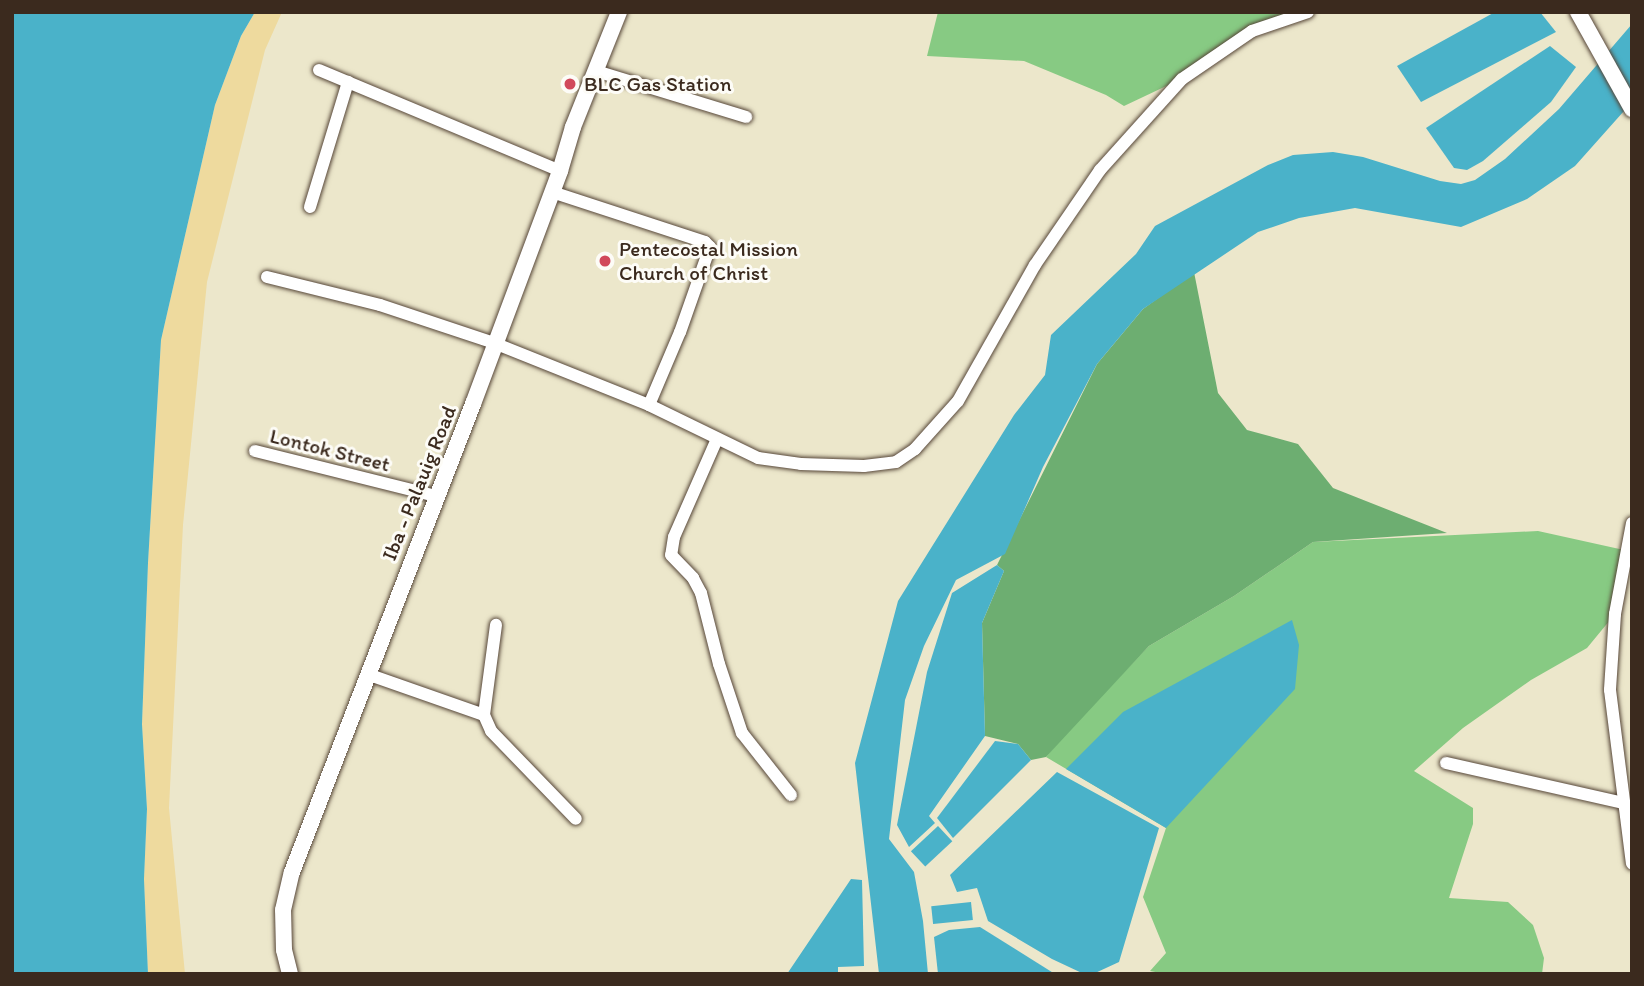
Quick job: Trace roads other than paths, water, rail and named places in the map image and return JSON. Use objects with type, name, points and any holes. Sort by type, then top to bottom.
[{"type":"main road","name":"Iba - Palauig Road","points":[[290,974],[284,950],[283,910],[292,872],[560,171],[573,127],[619,12]]},
{"type":"main road","points":[[1578,12],[1632,109]]},
{"type":"street","points":[[267,277],[380,305],[494,342],[649,405],[758,458],[801,464],[864,466],[896,461],[915,449],[958,401],[1035,265],[1100,170],[1182,79],[1252,31],[1308,12]]},
{"type":"street","points":[[319,70],[560,171]]},
{"type":"street","points":[[596,71],[746,117]]},
{"type":"street","points":[[310,207],[348,82]]},
{"type":"street","points":[[552,192],[705,242],[710,247],[680,332],[649,405]]},
{"type":"street","points":[[717,439],[674,537],[671,555],[693,579],[701,593],[719,664],[742,733],[791,794]]},
{"type":"street","name":"Lontok Street","points":[[255,451],[436,496]]},
{"type":"street","points":[[1632,523],[1615,614],[1611,690],[1632,864]]},
{"type":"street","points":[[496,625],[484,715],[491,731],[576,818]]},
{"type":"street","points":[[367,674],[484,715]]},
{"type":"street","points":[[1446,763],[1623,803]]},
{"type":"water","points":[[12,12],[255,12],[241,36],[215,105],[161,340],[142,724],[147,809],[144,879],[148,974],[12,974]]},
{"type":"water","points":[[1495,12],[1540,12],[1556,32],[1421,102],[1397,66]]},
{"type":"water","points":[[1632,24],[1632,102],[1575,166],[1527,199],[1461,227],[1355,208],[1299,218],[1258,232],[1143,309],[1097,364],[1043,467],[1005,554],[956,580],[924,646],[905,700],[889,839],[914,872],[923,921],[928,974],[879,974],[855,763],[898,601],[1014,415],[1045,375],[1051,335],[1136,254],[1155,226],[1268,165],[1293,155],[1333,152],[1363,157],[1440,181],[1461,184],[1475,180],[1505,159],[1559,109]]},
{"type":"water","points":[[1550,46],[1576,67],[1551,102],[1483,161],[1467,170],[1454,168],[1426,128]]},
{"type":"water","points":[[997,565],[1004,571],[982,623],[985,736],[929,816],[935,823],[909,847],[897,825],[927,672],[952,593]]},
{"type":"water","points":[[1292,620],[1299,645],[1295,689],[1166,828],[1066,769],[1123,712]]},
{"type":"water","points":[[995,741],[1018,744],[1031,760],[953,838],[937,818]]},
{"type":"water","points":[[1057,772],[1159,828],[1119,962],[1093,974],[1084,974],[1052,959],[988,921],[977,888],[957,892],[950,875]]},
{"type":"water","points":[[938,826],[952,841],[925,867],[911,851]]},
{"type":"water","points":[[851,879],[862,880],[864,966],[838,967],[838,974],[787,974]]},
{"type":"water","points":[[971,902],[973,920],[933,924],[931,906]]},
{"type":"water","points":[[980,927],[1055,974],[938,974],[934,937],[949,930]]},
{"type":"place","name":"BLC Gas Station","points":[[570,84]]},
{"type":"place","name":"Pentecostal Mission Church of Christ","points":[[605,261]]}]
